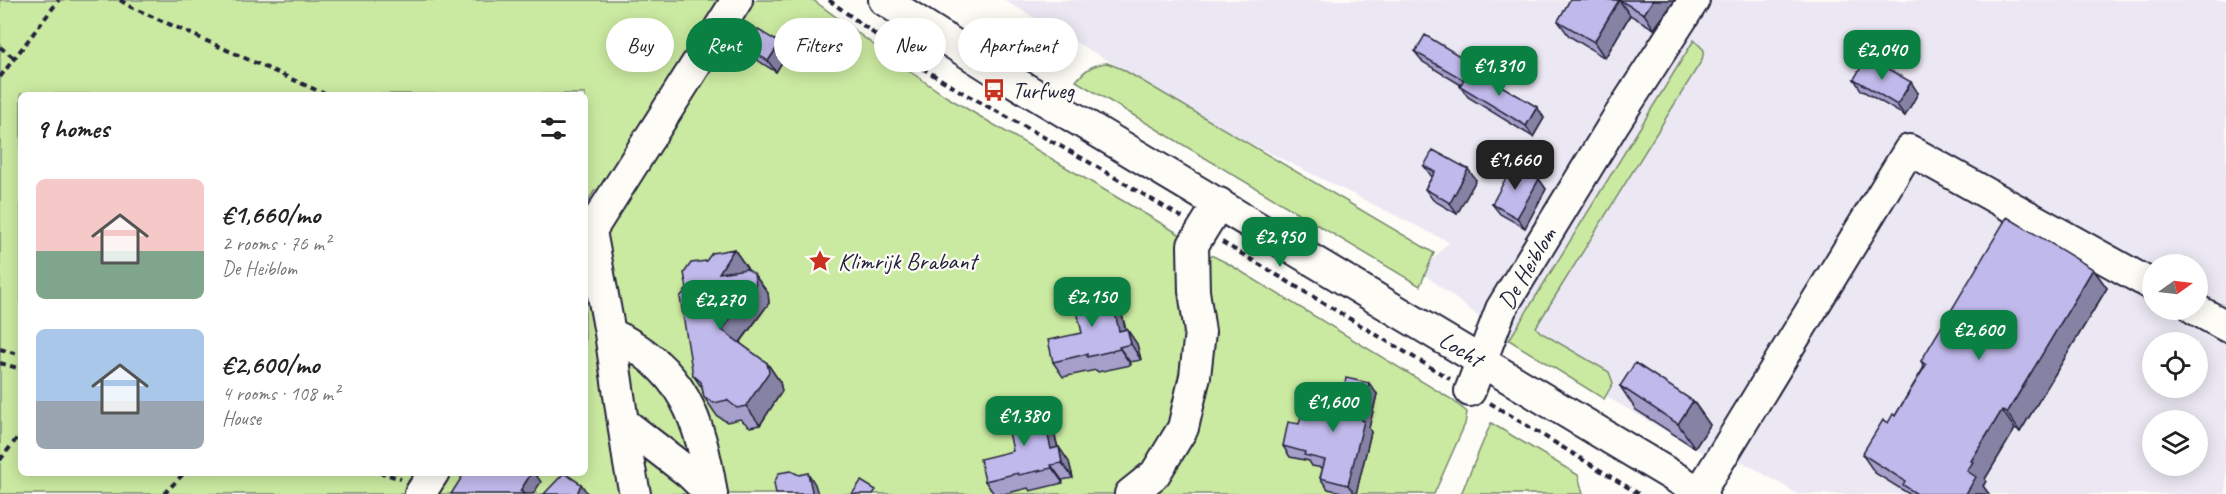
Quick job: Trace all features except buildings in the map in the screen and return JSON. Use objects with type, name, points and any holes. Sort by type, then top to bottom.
[{"type":"street","points":[[635,494],[610,333],[588,236],[737,0]]},
{"type":"street","name":"Locht","points":[[884,0],[1001,74],[1701,493]]},
{"type":"street","name":"De Heiblom","points":[[1470,391],[1501,309],[1615,122],[1694,0]]},
{"type":"street","points":[[1701,493],[1909,150],[2142,279]]},
{"type":"street","points":[[1130,494],[1155,474],[1183,428],[1195,376],[1200,332],[1194,291],[1193,245],[1219,203]]},
{"type":"street","points":[[2208,316],[2226,326]]},
{"type":"street","points":[[610,333],[627,340],[656,363],[682,392],[695,417],[706,456],[711,494]]},
{"type":"street","points":[[623,422],[689,473],[711,494]]},
{"type":"street","points":[[420,494],[431,476]]},
{"type":"path","points":[[0,76],[59,0]]},
{"type":"path","points":[[120,0],[321,92]]},
{"type":"path","name":"Locht","points":[[829,0],[912,62],[965,94],[1082,158],[1639,494]]},
{"type":"path","points":[[0,47],[14,58]]},
{"type":"path","points":[[0,349],[18,354]]},
{"type":"path","points":[[0,363],[18,368]]},
{"type":"path","points":[[0,460],[18,437]]},
{"type":"path","points":[[164,494],[181,476]]},
{"type":"shaded area","points":[[1004,0],[2226,0],[2226,494],[1798,494],[1743,462],[1707,455],[1509,340],[1421,272],[1449,242],[1244,140],[1078,43],[1078,18],[1035,18]]},
{"type":"green space","points":[[0,0],[726,0],[715,18],[686,18],[686,63],[603,193],[595,190],[588,201],[588,92],[18,92],[18,476],[412,476],[406,484],[410,488],[406,494],[0,494]]},
{"type":"green space","name":"Klimrijk Brabant","points":[[754,0],[813,0],[837,18],[774,18],[774,72],[862,72],[862,36],[874,45],[874,72],[911,72],[947,97],[1191,241],[1184,289],[1187,391],[1161,444],[1122,494],[437,494],[449,476],[588,476],[588,259],[708,72],[762,72],[762,18],[742,18]]},
{"type":"green space","points":[[1694,40],[1704,50],[1702,60],[1536,327],[1540,332],[1609,372],[1613,383],[1604,399],[1509,340]]},
{"type":"green space","points":[[1107,63],[1122,69],[1434,253],[1420,286],[1076,81],[1090,68]]},
{"type":"green space","points":[[1201,255],[1213,256],[1227,263],[1451,399],[1467,412],[1465,424],[1434,494],[1148,494],[1168,469]]},
{"type":"green space","points":[[1491,423],[1578,475],[1583,494],[1461,494]]},
{"type":"place","name":"Turfweg","points":[[994,90]]},
{"type":"place","name":"Klimrijk Brabant","points":[[820,261]]}]
